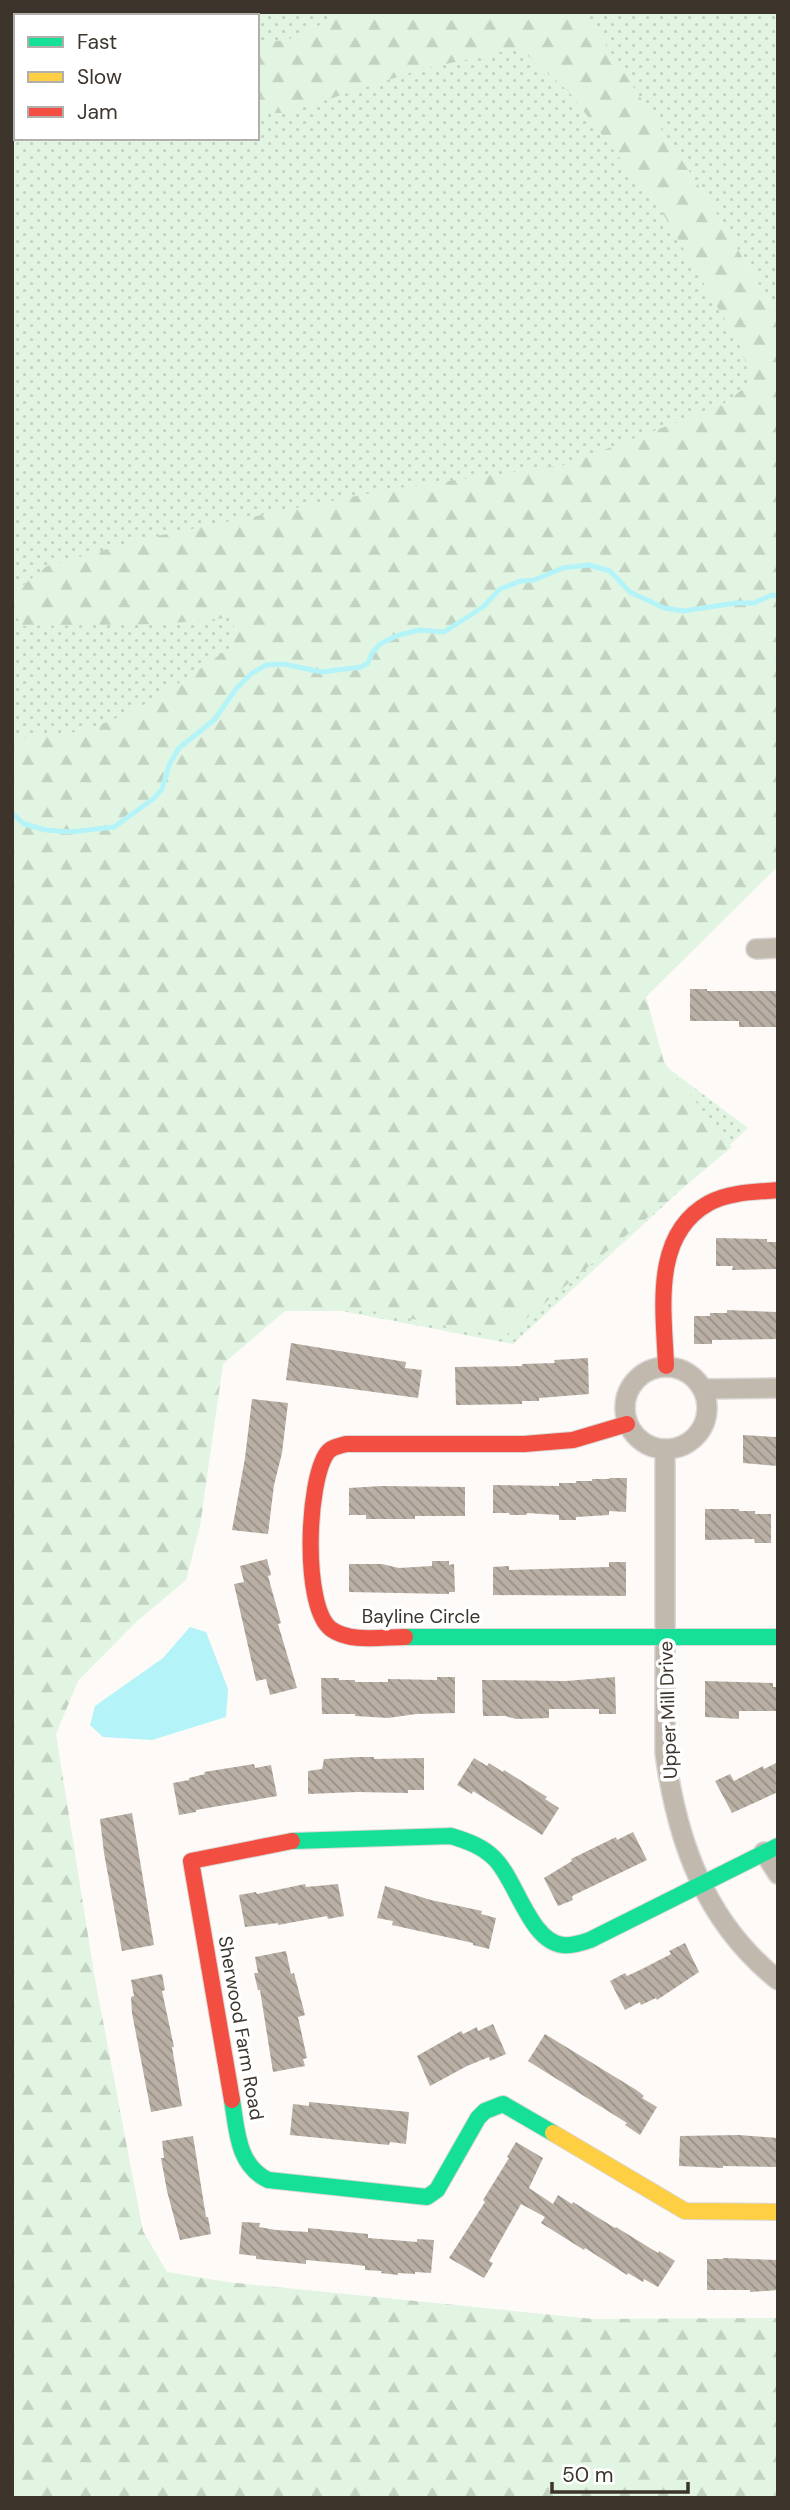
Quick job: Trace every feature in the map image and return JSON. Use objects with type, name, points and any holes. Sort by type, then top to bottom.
[{"type":"street","points":[[756,949],[778,948]]},
{"type":"street","points":[[666,1366],[664,1273],[674,1235],[688,1218],[708,1204],[730,1196],[778,1190]]},
{"type":"street","points":[[666,1366],[688,1372],[703,1389],[707,1409],[701,1430],[691,1441],[679,1447],[653,1447],[642,1442],[627,1424],[624,1410],[631,1384],[653,1368],[666,1366]]},
{"type":"street","points":[[703,1389],[778,1388]]},
{"type":"street","name":"Bayline Circle","points":[[627,1424],[573,1440],[524,1444],[346,1444],[334,1447],[321,1464],[313,1498],[312,1566],[315,1596],[322,1618],[330,1627],[338,1634],[353,1637],[666,1637]]},
{"type":"street","name":"Upper Mill Drive","points":[[665,1449],[665,1753],[671,1800],[685,1848],[700,1883],[739,1941],[778,1980]]},
{"type":"street","points":[[666,1637],[778,1637]]},
{"type":"street","name":"Sherwood Farm Road","points":[[700,1883],[590,1940],[559,1944],[544,1935],[534,1923],[499,1861],[485,1848],[470,1840],[451,1836],[295,1840],[191,1861],[240,2146],[244,2162],[255,2174],[268,2179],[427,2197],[437,2190],[478,2118],[485,2111],[503,2104],[685,2211],[778,2213]]},
{"type":"street","points":[[700,1883],[771,1849],[778,1874]]},
{"type":"green space","points":[[12,12],[778,12],[778,317],[710,203],[676,152],[662,146],[778,332],[608,1023],[748,1128],[513,1344],[68,1258],[22,1599],[147,2276],[778,2498],[12,2498]]},
{"type":"green space","points":[[348,12],[584,12],[710,203],[778,317],[778,866],[646,997],[664,1062],[732,1147],[504,1337],[372,1311],[285,1311],[223,1364],[200,1526],[186,1580],[135,1623],[78,1681],[56,1734],[95,1979],[143,2231],[167,2272],[227,2282],[593,2319],[778,2318],[778,2498],[12,2498],[12,737],[44,737],[74,732],[128,713],[179,683],[229,648],[236,617],[164,624],[23,626],[12,611],[12,594],[47,566],[147,538],[391,489],[564,465],[722,405],[752,382],[739,344],[665,217],[569,92],[519,48],[419,70],[286,113],[259,113],[259,40],[285,41]]},
{"type":"green space","points":[[12,33],[14,33],[14,110]]},
{"type":"water","points":[[190,1627],[206,1632],[228,1689],[226,1717],[152,1740],[103,1737],[90,1725],[95,1706],[163,1658]]},
{"type":"building","points":[[690,989],[778,991],[778,1027],[739,1027],[739,1021],[690,1021]]},
{"type":"building","points":[[716,1238],[767,1239],[767,1242],[778,1242],[778,1269],[732,1270],[733,1266],[716,1266]]},
{"type":"building","points":[[727,1310],[777,1312],[777,1339],[712,1340],[712,1344],[694,1344],[694,1316],[727,1313]]},
{"type":"building","points":[[291,1343],[406,1362],[405,1368],[422,1370],[418,1398],[286,1380]]},
{"type":"building","points":[[588,1358],[589,1394],[539,1398],[539,1401],[522,1401],[522,1404],[456,1405],[455,1367],[522,1366],[555,1363],[554,1360]]},
{"type":"building","points":[[252,1399],[288,1403],[268,1534],[232,1530]]},
{"type":"building","points":[[743,1435],[776,1437],[778,1466],[743,1463]]},
{"type":"building","points":[[627,1478],[626,1512],[609,1511],[609,1515],[576,1517],[576,1520],[559,1520],[559,1515],[493,1513],[493,1485],[559,1486],[559,1483]]},
{"type":"building","points":[[465,1487],[465,1516],[366,1519],[366,1515],[349,1515],[349,1488]]},
{"type":"building","points":[[705,1509],[739,1509],[755,1511],[755,1514],[771,1514],[771,1543],[755,1543],[754,1539],[705,1540]]},
{"type":"building","points":[[267,1559],[271,1575],[268,1576],[281,1623],[278,1624],[297,1688],[270,1695],[266,1679],[256,1681],[234,1584],[244,1582],[240,1566]]},
{"type":"building","points":[[432,1561],[449,1561],[449,1565],[454,1564],[455,1592],[349,1592],[349,1564],[382,1564],[399,1568],[432,1566]]},
{"type":"building","points":[[609,1562],[626,1562],[626,1596],[493,1595],[493,1567],[509,1566],[509,1570],[609,1567]]},
{"type":"building","points":[[437,1677],[455,1677],[455,1713],[388,1718],[322,1714],[321,1678],[388,1682],[388,1679],[437,1680]]},
{"type":"building","points":[[615,1677],[616,1714],[599,1714],[599,1709],[549,1709],[549,1718],[483,1716],[482,1680],[566,1681]]},
{"type":"building","points":[[705,1681],[773,1683],[773,1687],[778,1687],[778,1711],[739,1711],[739,1719],[705,1717]]},
{"type":"building","points":[[424,1758],[424,1790],[408,1790],[408,1793],[308,1794],[308,1771],[322,1769],[324,1759]]},
{"type":"building","points":[[474,1758],[487,1766],[489,1763],[503,1772],[504,1770],[547,1797],[545,1799],[559,1808],[542,1835],[473,1791],[472,1794],[457,1785]]},
{"type":"building","points":[[778,1762],[778,1792],[732,1813],[715,1781],[730,1774],[734,1781],[763,1766],[764,1769]]},
{"type":"building","points":[[254,1764],[255,1768],[271,1765],[277,1796],[179,1815],[173,1783],[189,1780],[205,1774],[204,1772]]},
{"type":"building","points":[[132,1813],[154,1945],[122,1951],[100,1819]]},
{"type":"building","points":[[633,1832],[647,1860],[572,1896],[573,1900],[558,1906],[544,1878],[572,1861],[571,1859],[616,1837],[617,1840]]},
{"type":"building","points":[[305,1884],[306,1887],[338,1884],[344,1916],[245,1927],[239,1895]]},
{"type":"building","points":[[385,1886],[482,1911],[481,1914],[496,1918],[489,1949],[392,1925],[393,1921],[377,1918]]},
{"type":"building","points":[[685,1943],[699,1972],[657,2000],[656,1998],[641,2005],[640,2002],[625,2010],[610,1981],[625,1973],[627,1976],[642,1969],[671,1954],[669,1951]]},
{"type":"building","points":[[286,1951],[305,2015],[298,2017],[307,2058],[303,2059],[305,2066],[273,2072],[260,1990],[254,1973],[258,1973],[255,1957]]},
{"type":"building","points":[[162,1974],[165,1990],[162,1991],[174,2047],[182,2106],[151,2112],[132,2013],[131,1997],[134,1996],[131,1980]]},
{"type":"building","points":[[493,2024],[506,2054],[490,2061],[489,2057],[467,2066],[430,2086],[417,2056],[461,2031],[463,2034],[477,2027],[478,2031]]},
{"type":"building","points":[[545,2034],[638,2091],[644,2096],[642,2098],[657,2107],[640,2135],[625,2125],[627,2123],[528,2061]]},
{"type":"building","points":[[309,2102],[409,2112],[406,2144],[390,2142],[389,2145],[290,2135],[293,2104],[309,2106]]},
{"type":"building","points":[[739,2135],[778,2138],[778,2167],[679,2166],[680,2136]]},
{"type":"building","points":[[193,2136],[211,2234],[180,2240],[161,2158],[164,2158],[162,2141]]},
{"type":"building","points":[[516,2142],[543,2158],[529,2188],[553,2204],[558,2195],[572,2204],[573,2202],[675,2261],[658,2287],[644,2279],[643,2282],[628,2273],[627,2275],[585,2248],[584,2250],[541,2223],[545,2217],[521,2204],[489,2261],[493,2263],[484,2278],[449,2258],[485,2202],[483,2200]]},
{"type":"building","points":[[242,2222],[260,2223],[259,2227],[276,2230],[308,2232],[308,2228],[368,2234],[368,2238],[417,2242],[417,2239],[434,2240],[431,2273],[398,2275],[365,2270],[365,2266],[349,2264],[306,2260],[306,2264],[256,2259],[256,2256],[239,2254]]},
{"type":"building","points":[[707,2259],[778,2260],[778,2290],[707,2290]]},
{"type":"waterway","points":[[12,813],[24,824],[46,830],[70,832],[114,827],[153,799],[162,789],[169,765],[179,748],[214,720],[236,689],[251,674],[266,665],[283,664],[322,672],[361,667],[368,663],[380,644],[396,636],[419,630],[444,632],[483,607],[500,589],[521,581],[534,580],[563,568],[589,565],[610,571],[630,592],[664,608],[683,611],[754,603],[772,595],[778,596]]},
{"type":"waterway","points":[[778,655],[778,660]]},
{"type":"traffic: fast","points":[[405,1637],[778,1637]]},
{"type":"traffic: fast","points":[[292,1841],[451,1836],[468,1842],[494,1858],[532,1922],[551,1941],[563,1945],[590,1940],[778,1846]]},
{"type":"traffic: fast","points":[[232,2100],[237,2135],[244,2156],[250,2165],[268,2180],[427,2197],[437,2190],[478,2118],[485,2111],[503,2104],[553,2133]]},
{"type":"traffic: slow","points":[[553,2133],[685,2211],[778,2212]]},
{"type":"traffic: jam","points":[[666,1366],[663,1299],[665,1276],[669,1254],[678,1234],[690,1217],[717,1199],[743,1193],[778,1190]]},
{"type":"traffic: jam","points":[[405,1637],[347,1636],[331,1629],[322,1616],[315,1596],[312,1571],[312,1515],[320,1468],[329,1451],[346,1444],[524,1444],[573,1440],[627,1424]]},
{"type":"traffic: jam","points":[[232,2100],[191,1861],[292,1841]]}]
